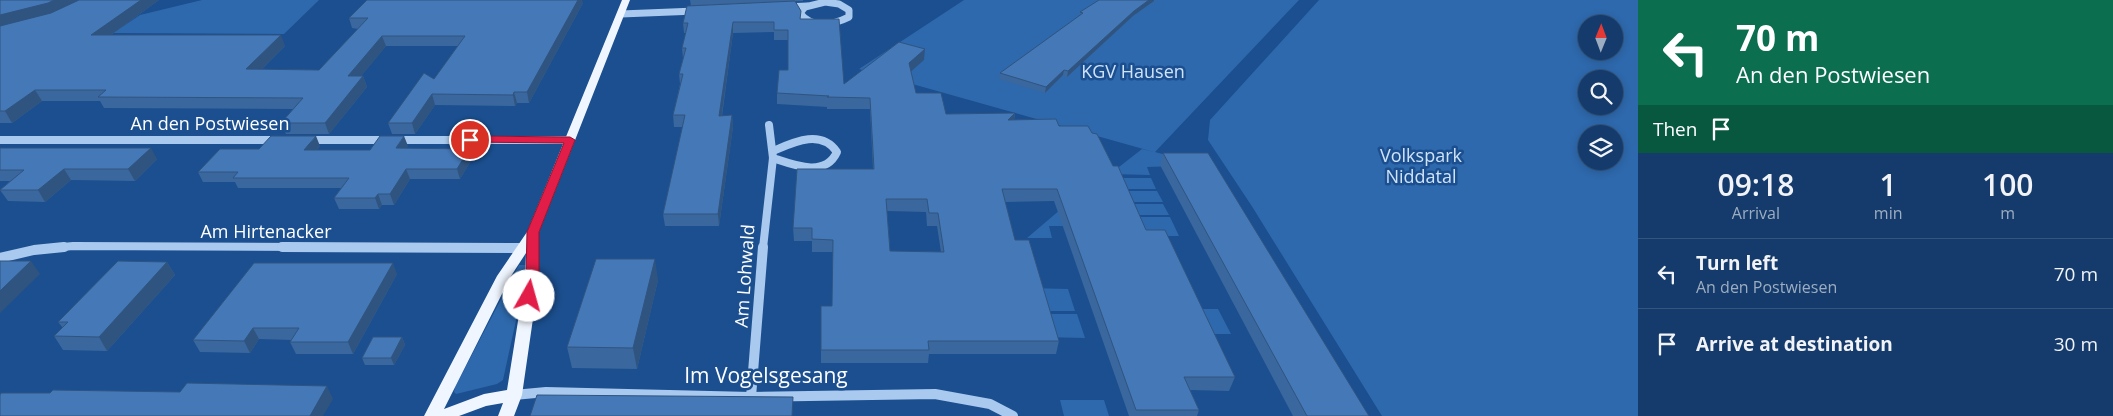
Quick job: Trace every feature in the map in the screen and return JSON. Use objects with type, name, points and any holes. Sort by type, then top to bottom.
[{"type":"main road","points":[[432,416],[504,276],[527,248],[626,0]]},
{"type":"main road","points":[[506,416],[514,395],[532,276],[527,248]]},
{"type":"main road","points":[[442,416],[484,400],[514,395]]},
{"type":"street","points":[[782,7],[832,3],[845,7],[850,13],[849,17],[838,22],[813,22],[802,17],[800,13],[807,6]]},
{"type":"street","points":[[621,14],[708,10]]},
{"type":"street","name":"Am Lohwald","points":[[751,397],[774,141],[769,124]]},
{"type":"street","points":[[814,139],[829,143],[836,152],[833,160],[827,164],[810,168],[773,154],[796,141],[814,139]]},
{"type":"street","name":"An den Postwiesen","points":[[0,140],[283,140]]},
{"type":"street","name":"An den Postwiesen","points":[[293,140],[570,140]]},
{"type":"street","name":"Am Hirtenacker","points":[[0,258],[34,250],[73,246],[527,248]]},
{"type":"street","name":"Im Vogelsgesang","points":[[514,395],[546,392],[751,397],[934,394],[990,404],[1013,416]]},
{"type":"green space","points":[[202,0],[319,0],[284,34],[113,33],[140,15]]},
{"type":"green space","name":"KGV Hausen","points":[[964,0],[1299,0],[1155,152],[1204,165],[1147,167],[1150,175],[1110,174],[1142,149],[1154,152],[859,69]]},
{"type":"green space","name":"Volkspark Niddatal","points":[[1319,0],[1638,0],[1638,416],[1382,416],[1253,208],[1208,140],[1210,120]]},
{"type":"green space","points":[[1107,178],[1151,178],[1156,189],[1112,189]]},
{"type":"green space","points":[[1113,191],[1157,191],[1163,202],[1118,202]]},
{"type":"green space","points":[[1074,198],[1105,226],[1049,226],[1052,238],[1027,238]]},
{"type":"green space","points":[[1118,204],[1163,204],[1169,215],[1123,215]]},
{"type":"green space","points":[[1124,217],[1170,217],[1179,236],[1132,236]]},
{"type":"green space","points":[[519,265],[528,265],[503,380],[497,384],[456,394],[454,392],[455,387]]},
{"type":"green space","points":[[1029,288],[1068,289],[1075,311],[1035,311]]},
{"type":"green space","points":[[1182,309],[1218,309],[1231,334],[1194,334]]},
{"type":"green space","points":[[1037,314],[1077,314],[1085,338],[1043,337]]},
{"type":"green space","points":[[1060,400],[1104,400],[1109,416],[1064,416]]},
{"type":"building","points":[[0,0],[54,0],[0,15]]},
{"type":"building","points":[[79,0],[141,0],[91,35],[281,35],[246,69],[319,70],[368,18],[349,18],[367,0],[578,0],[527,92],[514,92],[513,95],[432,94],[412,123],[388,123],[424,73],[434,79],[465,36],[382,36],[348,76],[363,76],[325,123],[281,123],[303,98],[98,97],[106,90],[35,90],[5,111],[0,111],[0,26],[51,13]]},
{"type":"building","points":[[1099,0],[1149,0],[1134,11],[1068,71],[1064,70],[1046,87],[1000,73],[1083,13],[1080,12]]},
{"type":"building","points":[[795,1],[801,11],[800,19],[839,19],[844,84],[899,42],[925,49],[909,63],[916,93],[941,93],[946,114],[1015,113],[1008,120],[1056,119],[1059,126],[1088,126],[1092,133],[1097,134],[1113,166],[1118,166],[1146,230],[1165,230],[1235,377],[1184,377],[1199,410],[1136,410],[1057,189],[1002,189],[1015,240],[1029,240],[1059,341],[928,341],[929,350],[821,350],[821,306],[832,306],[833,240],[812,239],[812,228],[793,228],[797,169],[874,169],[870,98],[777,93],[779,70],[788,70],[788,30],[774,30],[774,22],[733,22],[719,116],[732,115],[718,214],[663,214],[685,115],[673,115],[683,74],[679,74],[686,48],[682,48],[688,23],[683,23],[687,6]],"holes":[[[886,199],[927,199],[929,213],[938,213],[944,252],[890,251]]]},
{"type":"building","points":[[271,136],[316,136],[304,150],[370,150],[380,136],[404,136],[396,148],[469,149],[457,169],[406,169],[390,194],[378,194],[375,198],[334,198],[349,178],[233,178],[238,172],[198,172],[220,149],[259,149]]},
{"type":"building","points":[[0,148],[151,148],[128,169],[64,169],[38,190],[0,190],[24,170],[0,170]]},
{"type":"building","points":[[1163,153],[1208,153],[1369,416],[1307,416]]},
{"type":"building","points":[[596,259],[655,259],[633,348],[567,347]]},
{"type":"building","points":[[0,261],[31,261],[0,291]]},
{"type":"building","points":[[118,261],[167,262],[99,337],[54,336],[68,322],[58,322]]},
{"type":"building","points":[[254,263],[393,263],[348,342],[290,342],[299,328],[253,328],[244,341],[193,340]]},
{"type":"building","points":[[373,337],[402,337],[391,358],[362,358]]},
{"type":"building","points":[[187,383],[327,386],[310,416],[0,416],[1,393],[50,393],[53,390],[180,392]]},
{"type":"building","points":[[537,395],[793,397],[792,416],[530,416]]},
{"type":"route","points":[[470,140],[570,140],[533,232],[532,276],[529,296]]}]
